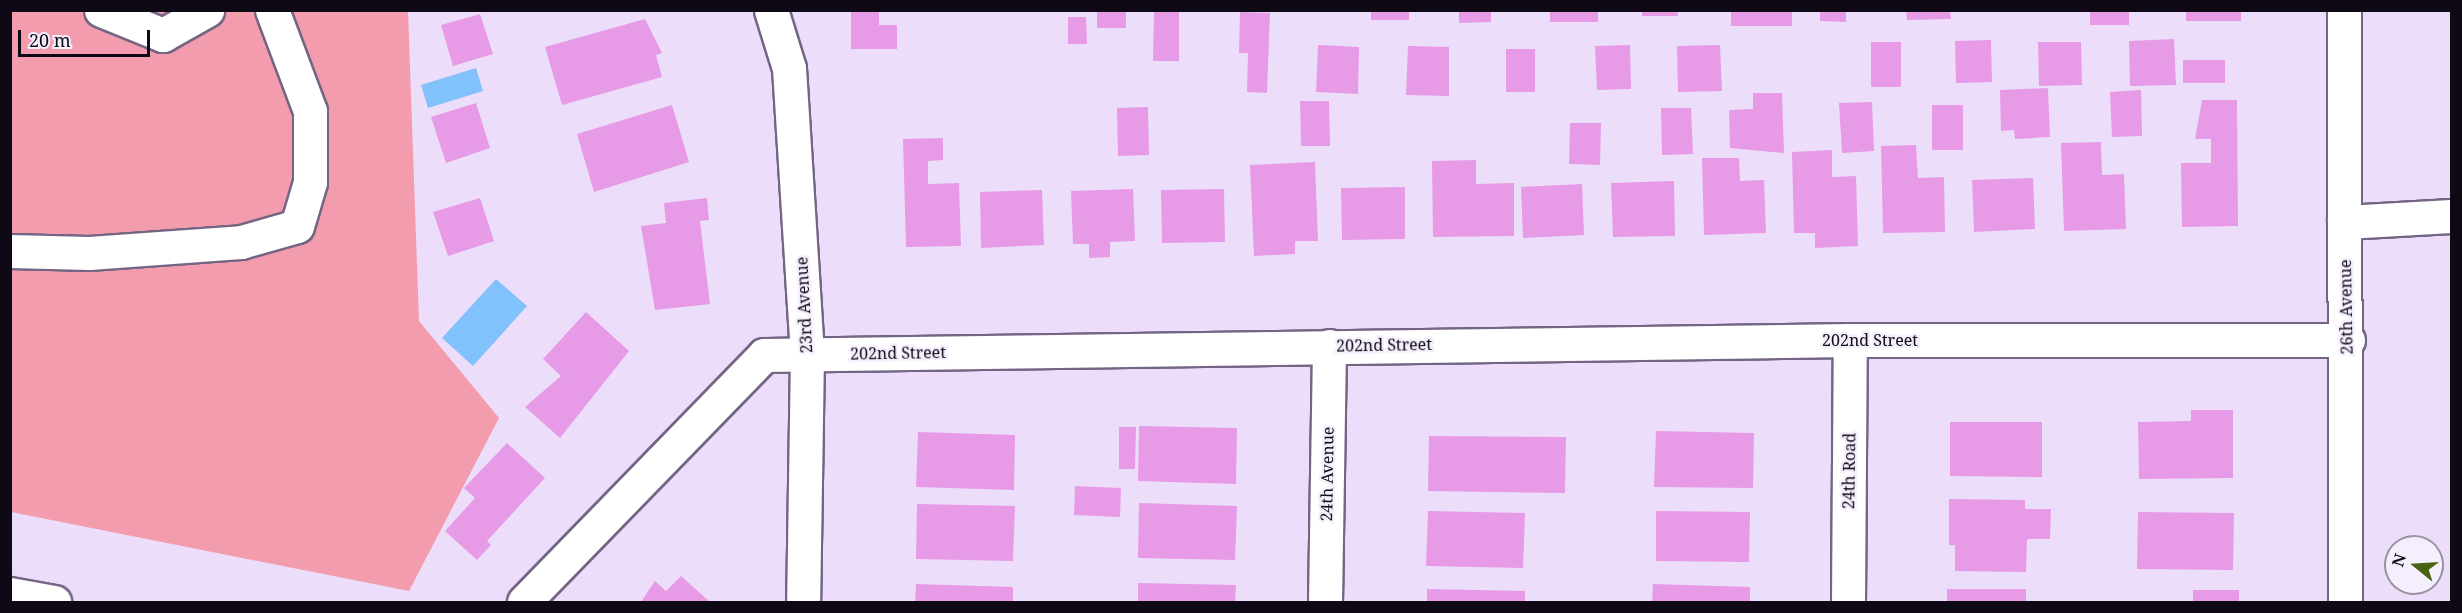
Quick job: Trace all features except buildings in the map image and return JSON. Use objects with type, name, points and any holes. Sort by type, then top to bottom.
[{"type":"street","points":[[101,10],[163,35],[207,10]]},
{"type":"street","points":[[10,252],[89,253],[241,242],[297,226],[310,182],[310,111],[272,10]]},
{"type":"street","name":"23rd Avenue","points":[[771,10],[789,68],[807,355],[804,603]]},
{"type":"street","name":"26th Avenue","points":[[2344,10],[2344,222],[2348,340],[2345,603]]},
{"type":"street","points":[[2344,222],[2451,216]]},
{"type":"street","name":"202nd Street","points":[[524,603],[764,355],[1850,340],[2348,340]]},
{"type":"street","name":"24th Road","points":[[1848,603],[1850,340]]},
{"type":"street","name":"24th Avenue","points":[[1326,603],[1329,346]]},
{"type":"street","points":[[10,594],[54,603]]},
{"type":"shaded area","points":[[11,11],[408,11],[419,321],[499,418],[409,591],[11,512]]},
{"type":"water","points":[[476,68],[483,91],[428,108],[421,85]]},
{"type":"water","points":[[496,279],[527,306],[473,366],[442,338]]}]
